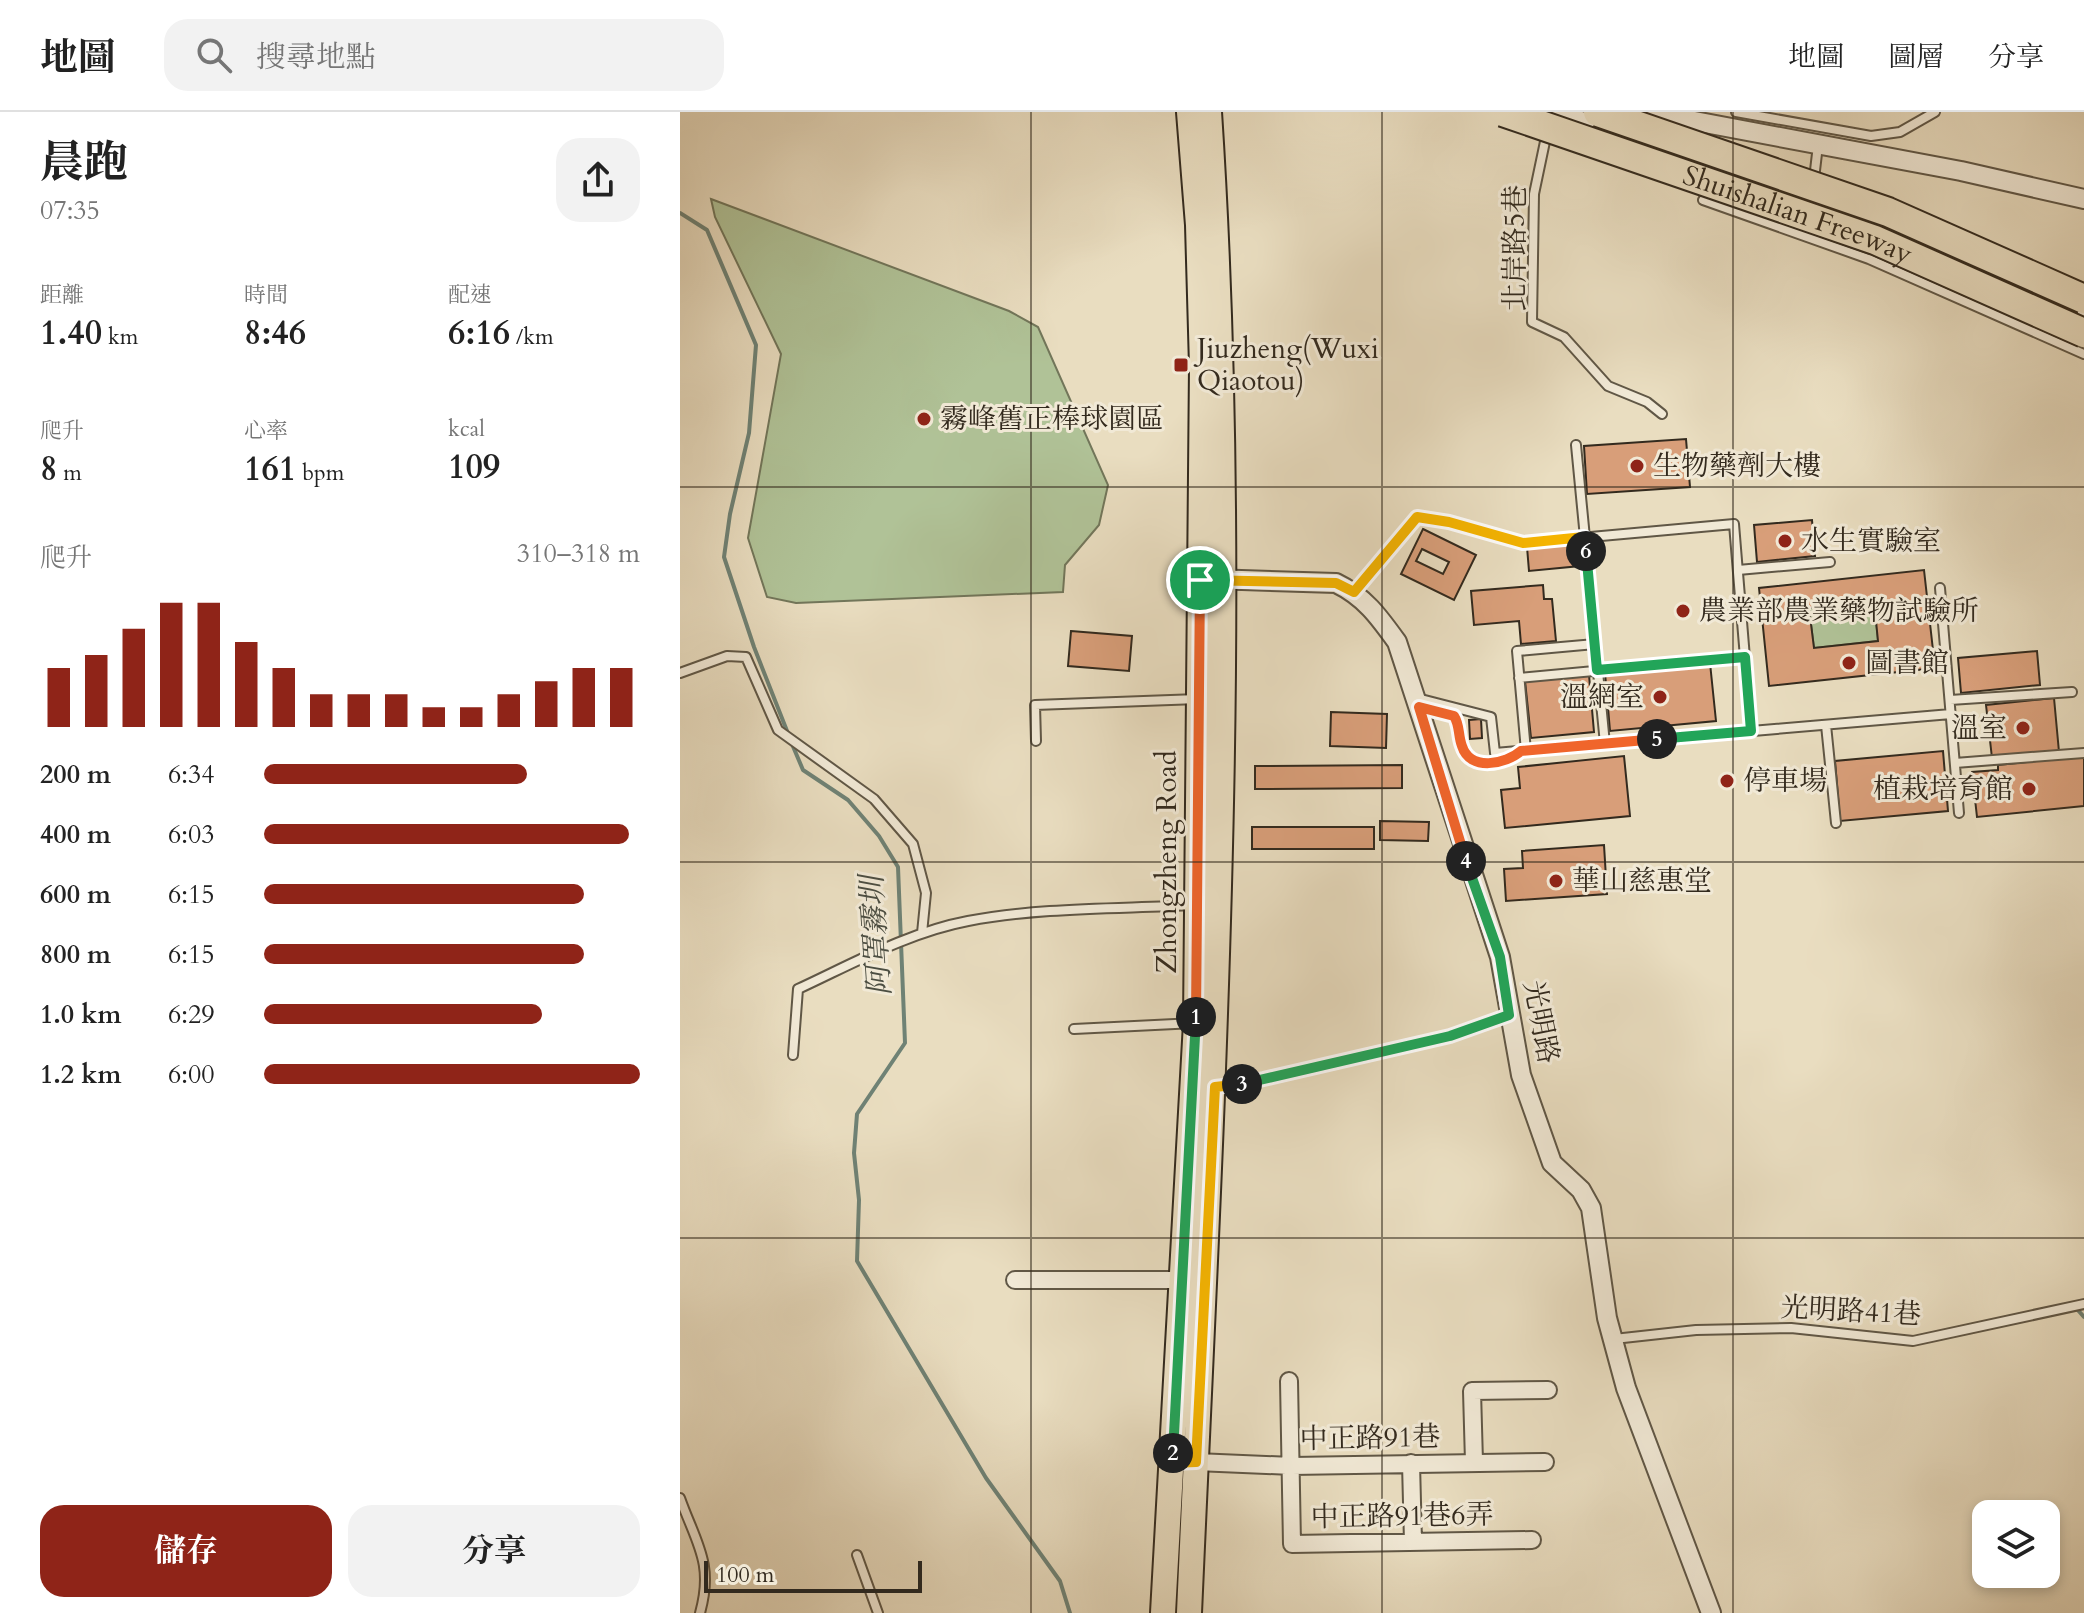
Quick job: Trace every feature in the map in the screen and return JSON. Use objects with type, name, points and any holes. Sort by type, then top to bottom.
[{"type":"highway","name":"Shuishalian Freeway","points":[[1503,112],[1875,240],[2084,333]]},
{"type":"highway","name":"Shuishalian Freeway","points":[[1598,112],[1888,212],[2084,299]]},
{"type":"main road","name":"Zhongzheng Road","points":[[1189,112],[1198,225],[1212,579],[1198,699],[1195,905],[1196,1023],[1205,1088],[1183,1280],[1189,1613]]},
{"type":"main road","name":"Zhongzheng Road","points":[[1163,1613],[1184,1463],[1205,1088],[1219,235],[1209,112]]},
{"type":"street","points":[[1553,112],[1881,226],[2084,316]]},
{"type":"street","points":[[1646,112],[2084,199]]},
{"type":"street","points":[[1704,112],[1818,144]]},
{"type":"street","points":[[1212,579],[1336,583],[1354,592]]},
{"type":"street","name":"光明路","points":[[1354,592],[1372,607],[1397,642],[1418,702],[1500,957],[1521,1075],[1552,1163],[1581,1190],[1591,1208],[1612,1339],[1626,1388],[1711,1613]]},
{"type":"street","points":[[1015,1280],[1183,1280]]},
{"type":"street","name":"中正路91巷6弄","points":[[1289,1381],[1292,1544],[1532,1540]]},
{"type":"street","points":[[1474,1462],[1472,1391],[1548,1390]]},
{"type":"street","name":"中正路91巷","points":[[1184,1463],[1292,1466],[1545,1462]]},
{"type":"street","points":[[1411,1463],[1413,1542]]},
{"type":"lane","name":"北岸路5巷","points":[[1553,112],[1534,194],[1532,322],[1564,337],[1608,386],[1647,402],[1662,414]]},
{"type":"lane","points":[[1736,112],[1885,136],[1900,132],[1935,112]]},
{"type":"lane","points":[[1807,237],[1818,144]]},
{"type":"lane","points":[[1703,200],[1884,265],[2084,354]]},
{"type":"lane","points":[[1576,445],[1605,744]]},
{"type":"lane","points":[[1354,592],[1417,517],[1449,522],[1523,543],[1734,524],[1751,731]]},
{"type":"lane","points":[[1738,570],[1830,562]]},
{"type":"lane","points":[[1940,588],[1959,813]]},
{"type":"lane","points":[[1524,751],[1517,651],[1595,644]]},
{"type":"lane","points":[[680,673],[727,656],[746,657],[778,730],[874,799],[913,844],[926,893],[922,933]]},
{"type":"lane","points":[[1519,678],[1745,657]]},
{"type":"lane","points":[[1950,700],[2072,692]]},
{"type":"lane","points":[[1036,741],[1035,705],[1198,699]]},
{"type":"lane","points":[[1418,702],[1491,717],[1495,753],[1951,714]]},
{"type":"lane","points":[[1418,702],[1454,716],[1462,750],[1473,759],[1500,763],[1524,751]]},
{"type":"lane","points":[[1826,725],[1836,823]]},
{"type":"lane","points":[[1955,763],[2084,753]]},
{"type":"lane","points":[[793,1055],[798,989],[922,933],[968,921],[1044,913],[1195,905]]},
{"type":"lane","points":[[1205,1088],[1342,1062],[1450,1036],[1509,1015]]},
{"type":"lane","points":[[1074,1029],[1196,1023]]},
{"type":"lane","name":"光明路41巷","points":[[1612,1339],[1696,1330],[1791,1328],[1913,1341],[2084,1304]]},
{"type":"lane","points":[[680,1498],[705,1555],[707,1579],[700,1613]]},
{"type":"lane","points":[[857,1555],[878,1613]]},
{"type":"green space","name":"霧峰舊正棒球園區","points":[[711,199],[1009,311],[1038,327],[1108,485],[1099,525],[1065,565],[1063,592],[796,603],[767,597],[748,538],[781,354],[715,217]]},
{"type":"green space","points":[[1874,601],[1878,641],[1814,648],[1809,608]]},
{"type":"building","name":"生物藥劑大樓","points":[[1686,439],[1690,487],[1587,494],[1584,446]]},
{"type":"building","name":"水生實驗室","points":[[1812,520],[1815,556],[1757,562],[1754,525]]},
{"type":"building","points":[[1423,529],[1476,555],[1454,600],[1401,574]],"holes":[[[1422,549],[1449,562],[1443,574],[1416,561]]]},
{"type":"building","points":[[1577,542],[1580,566],[1529,571],[1527,547]]},
{"type":"building","points":[[1924,570],[1935,668],[1769,686],[1759,588]],"holes":[[[1874,601],[1878,641],[1814,648],[1809,608]]]},
{"type":"building","points":[[1543,585],[1544,599],[1552,599],[1556,641],[1521,644],[1519,621],[1474,625],[1471,591]]},
{"type":"building","points":[[1071,631],[1132,636],[1129,671],[1068,666]]},
{"type":"building","points":[[2037,651],[2040,685],[1961,693],[1958,658]]},
{"type":"building","name":"溫網室","points":[[1710,663],[1716,721],[1610,731],[1605,673]]},
{"type":"building","name":"溫網室","points":[[1589,675],[1594,732],[1531,738],[1525,681]]},
{"type":"building","name":"溫室","points":[[2054,698],[2059,752],[1992,758],[1986,705]]},
{"type":"building","points":[[1331,712],[1387,714],[1386,748],[1330,746]]},
{"type":"building","points":[[1481,719],[1482,738],[1470,739],[1469,720]]},
{"type":"building","points":[[1943,751],[1948,811],[1840,821],[1835,761]]},
{"type":"building","points":[[1624,756],[1630,816],[1505,828],[1501,790],[1520,788],[1518,767]]},
{"type":"building","name":"植栽培育館","points":[[2084,756],[2084,806],[1977,817],[1972,772],[1998,770],[1998,765]]},
{"type":"building","points":[[1402,765],[1402,788],[1255,789],[1255,766]]},
{"type":"building","points":[[1380,821],[1429,822],[1428,841],[1380,840]]},
{"type":"building","points":[[1252,827],[1374,827],[1374,849],[1252,849]]},
{"type":"building","name":"華山慈惠堂","points":[[1604,845],[1607,894],[1506,901],[1504,869],[1523,868],[1522,851]]},
{"type":"waterway","name":"阿罩霧圳","points":[[680,213],[707,230],[756,345],[749,433],[730,514],[724,557],[754,647],[789,736]]},
{"type":"waterway","name":"阿罩霧圳","points":[[792,744],[803,770],[848,800],[879,836],[898,867],[905,1043],[857,1114],[854,1153],[859,1200],[857,1261],[986,1478],[1060,1581],[1070,1613]]},
{"type":"waterway","points":[[2076,1308],[2084,1317]]},
{"type":"place","name":"Jiuzheng(Wuxi Qiaotou)","points":[[1181,365]]},
{"type":"place","name":"霧峰舊正棒球園區","points":[[924,419]]},
{"type":"place","name":"生物藥劑大樓","points":[[1637,466]]},
{"type":"place","name":"水生實驗室","points":[[1785,541]]},
{"type":"place","name":"農業部農業藥物試驗所","points":[[1683,611]]},
{"type":"place","name":"圖書館","points":[[1849,663]]},
{"type":"place","name":"溫網室","points":[[1660,697]]},
{"type":"place","name":"溫室","points":[[2023,728]]},
{"type":"place","name":"停車場","points":[[1727,781]]},
{"type":"place","name":"植栽培育館","points":[[2029,789]]},
{"type":"place","name":"華山慈惠堂","points":[[1556,881]]},
{"type":"route","points":[[1417,517],[1449,522],[1523,543],[1584,537],[1597,670],[1745,657],[1751,731],[1521,751],[1509,761],[1491,764],[1473,759],[1462,750],[1454,716],[1419,707],[1465,858],[1500,957],[1509,1015],[1450,1036],[1275,1078],[1215,1087],[1196,1462],[1172,1463],[1195,1089],[1200,580],[1223,578],[1336,583],[1354,592],[1417,517]]}]
